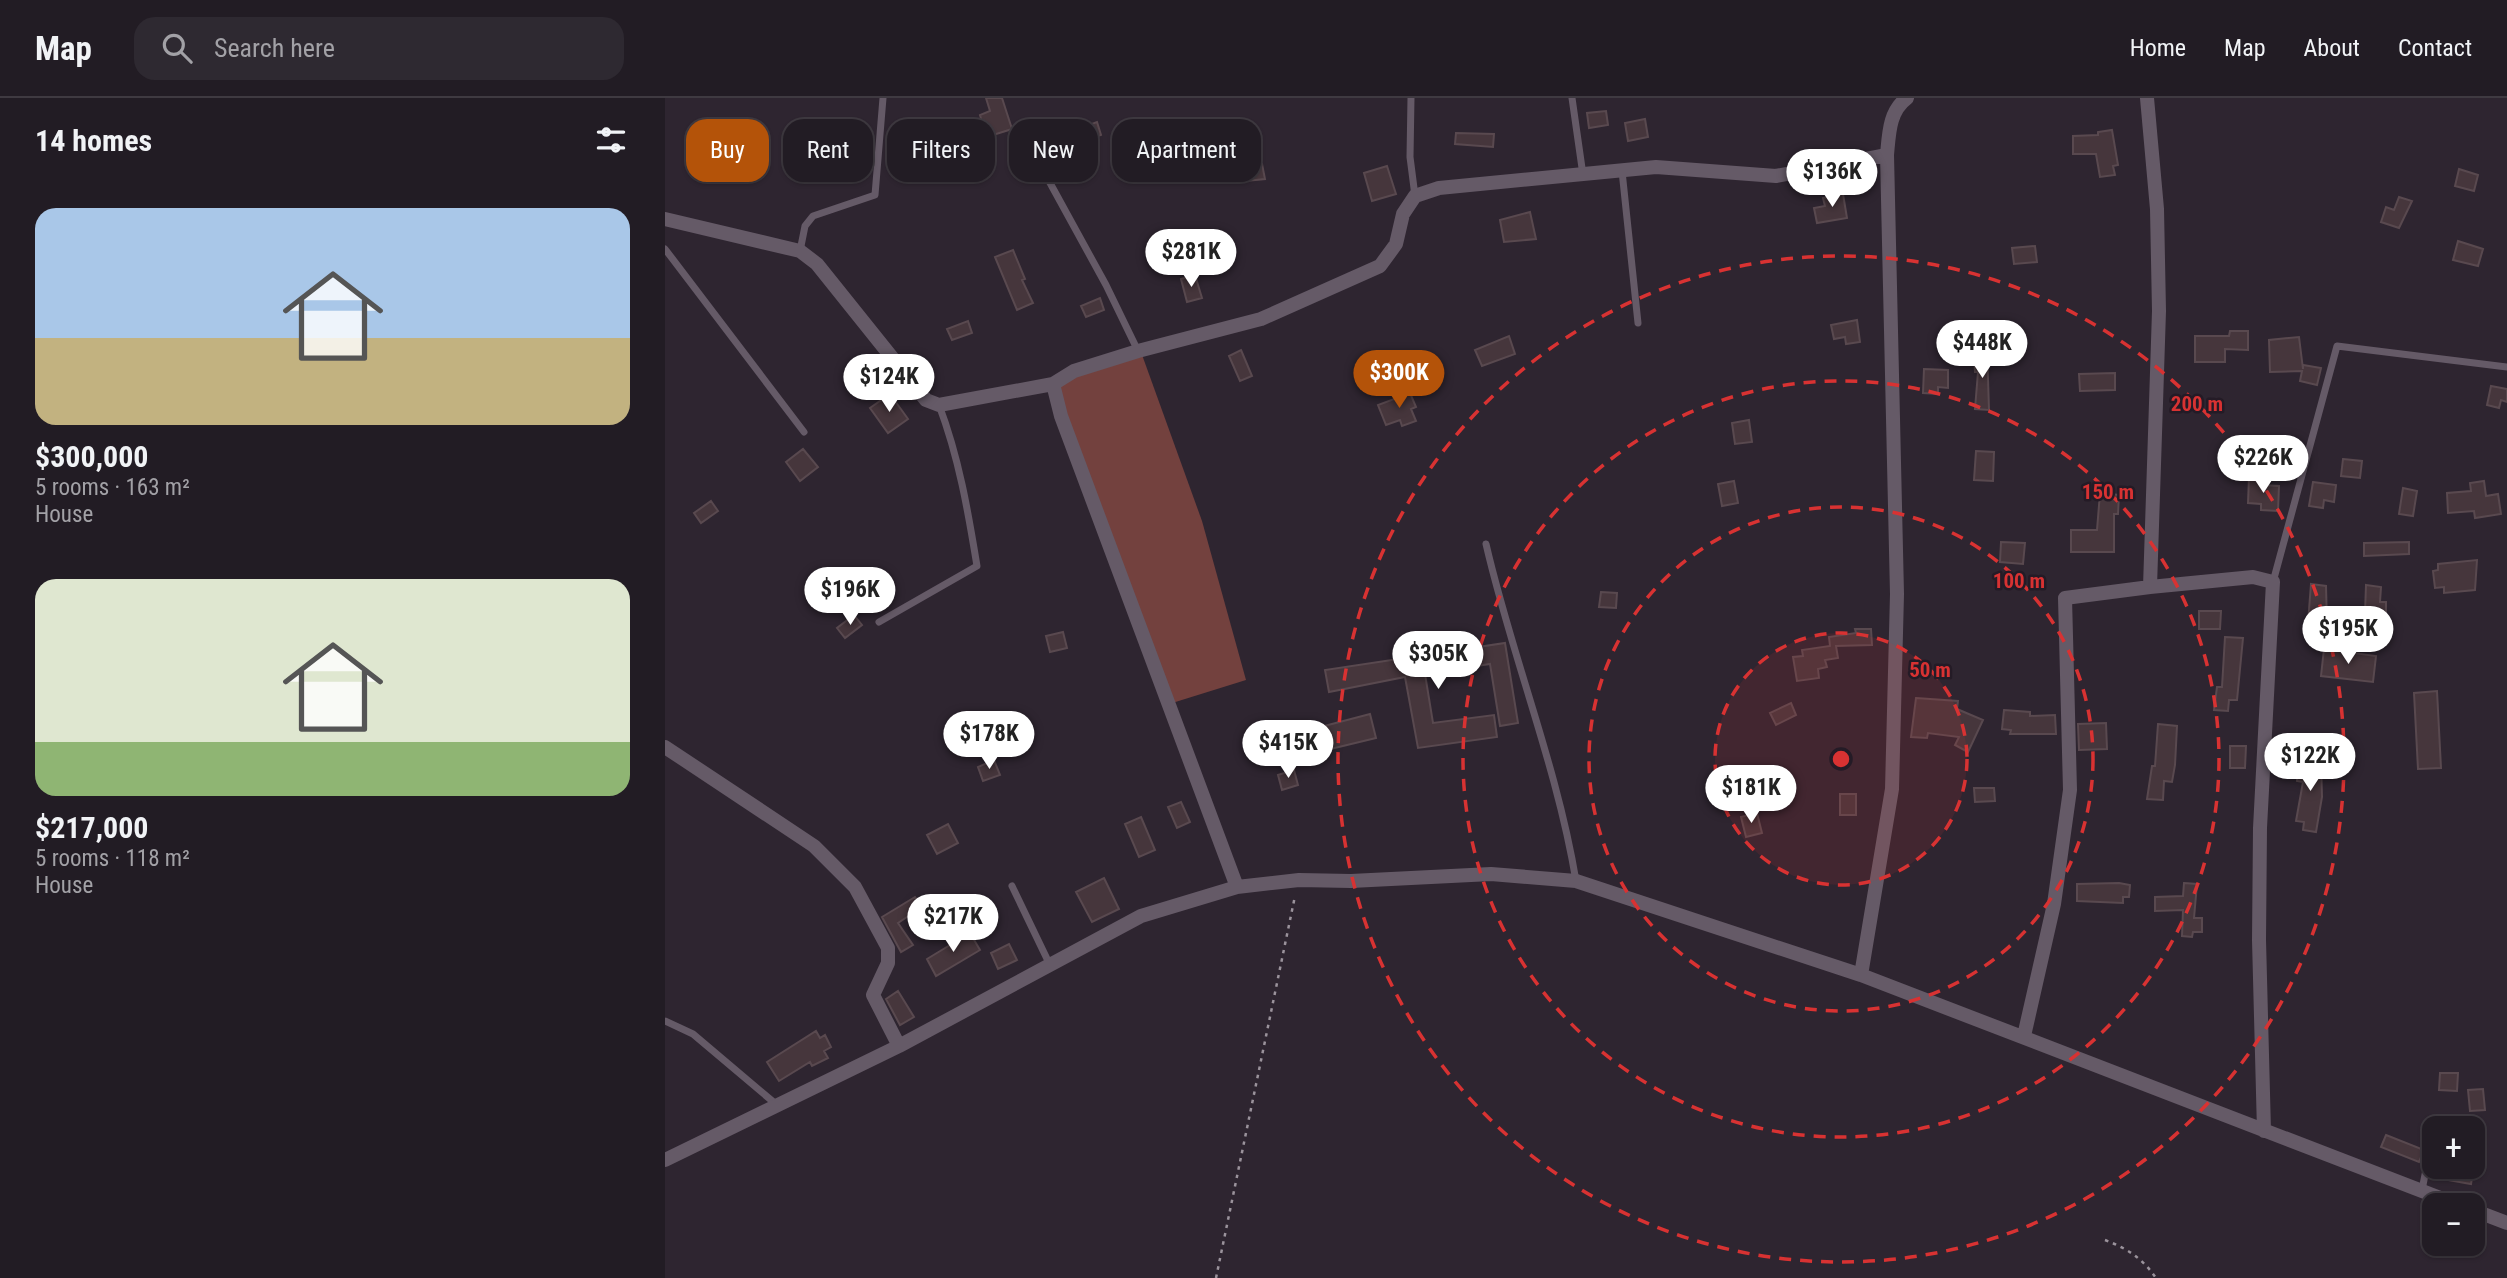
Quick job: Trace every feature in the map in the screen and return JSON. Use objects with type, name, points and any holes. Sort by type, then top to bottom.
[{"type":"street","points":[[2147,98],[2157,209],[2159,311],[2150,587]]},
{"type":"street","points":[[1861,975],[1892,775],[1897,594],[1887,155],[1890,123],[1900,100]]},
{"type":"street","points":[[665,219],[800,251],[817,264],[926,400],[939,405],[1053,384],[1074,371],[1261,318],[1380,267],[1396,244],[1403,214],[1415,196],[1439,188],[1656,167],[1776,176],[1887,155]]},
{"type":"street","points":[[1053,384],[1061,416],[1143,642],[1237,887]]},
{"type":"street","points":[[2024,1036],[2054,904],[2070,790],[2065,598],[2253,577],[2273,582],[2260,828],[2259,940],[2265,1131]]},
{"type":"street","points":[[665,747],[814,846],[855,887],[888,948],[888,963],[873,995],[899,1046]]},
{"type":"street","points":[[665,1160],[899,1046],[1049,963],[1141,916],[1237,887],[1299,880],[1351,881],[1491,874],[1576,881],[1861,975],[2426,1193]]},
{"type":"street","points":[[2485,1215],[2507,1223]]},
{"type":"lane","points":[[800,251],[805,226],[813,216],[875,195],[883,98]]},
{"type":"lane","points":[[1411,98],[1410,157],[1415,196]]},
{"type":"lane","points":[[1572,98],[1583,176]]},
{"type":"lane","points":[[1622,171],[1638,323]]},
{"type":"lane","points":[[1050,182],[1106,285],[1138,351]]},
{"type":"lane","points":[[665,249],[804,432]]},
{"type":"lane","points":[[2273,582],[2337,346],[2507,367]]},
{"type":"lane","points":[[879,622],[977,566],[966,496],[939,405]]},
{"type":"lane","points":[[1486,544],[1502,615],[1554,780],[1568,834],[1576,881]]},
{"type":"lane","points":[[1011,886],[1049,963]]},
{"type":"lane","points":[[665,1021],[693,1034],[778,1105]]},
{"type":"lane","points":[[2421,1191],[2424,1179]]},
{"type":"path","points":[[1216,1278],[1299,880]]},
{"type":"path","points":[[2105,1240],[2127,1249],[2144,1261],[2156,1278]]},
{"type":"shaded area","points":[[1141,352],[1202,521],[1246,680],[1169,704],[1055,384]]},
{"type":"building","points":[[986,98],[1002,98],[1009,120],[1009,130],[995,134],[995,119],[981,119],[980,115],[990,111]]},
{"type":"building","points":[[1606,111],[1608,125],[1589,128],[1587,113]]},
{"type":"building","points":[[1645,119],[1648,137],[1628,141],[1625,123]]},
{"type":"building","points":[[2112,130],[2118,165],[2113,166],[2115,175],[2100,177],[2096,154],[2073,154],[2073,136],[2098,135],[2098,132]]},
{"type":"building","points":[[1456,133],[1494,134],[1493,147],[1455,144]]},
{"type":"building","points":[[1262,164],[1265,179],[1261,179]]},
{"type":"building","points":[[1387,166],[1396,194],[1372,201],[1364,173]]},
{"type":"building","points":[[2459,169],[2478,175],[2474,191],[2455,186]]},
{"type":"building","points":[[1843,194],[1847,218],[1817,223],[1814,208],[1825,206],[1823,198]]},
{"type":"building","points":[[2399,197],[2412,201],[2399,228],[2381,222],[2386,207],[2394,210]]},
{"type":"building","points":[[1530,212],[1536,239],[1504,242],[1500,220]]},
{"type":"building","points":[[2458,241],[2483,249],[2478,266],[2453,260]]},
{"type":"building","points":[[2035,246],[2037,262],[2014,264],[2012,248]]},
{"type":"building","points":[[1013,250],[1025,279],[1022,280],[1033,303],[1017,310],[995,257]]},
{"type":"building","points":[[1195,275],[1202,298],[1187,302],[1181,279]]},
{"type":"building","points":[[1100,298],[1104,310],[1086,317],[1081,306]]},
{"type":"building","points":[[1857,320],[1860,342],[1846,344],[1845,337],[1834,339],[1831,325]]},
{"type":"building","points":[[968,321],[972,333],[952,340],[947,329]]},
{"type":"building","points":[[2230,331],[2248,331],[2248,350],[2225,349],[2225,362],[2195,362],[2195,336],[2229,336]]},
{"type":"building","points":[[1509,336],[1515,354],[1482,366],[1475,350]]},
{"type":"building","points":[[2299,337],[2303,369],[2303,365],[2321,368],[2317,385],[2300,381],[2302,371],[2270,372],[2269,340]]},
{"type":"building","points":[[1979,347],[1987,347],[1989,410],[1975,409],[1978,372],[1975,372],[1974,355],[1979,355]]},
{"type":"building","points":[[1241,350],[1252,376],[1240,381],[1229,356]]},
{"type":"building","points":[[1924,369],[1948,370],[1948,388],[1938,387],[1938,394],[1923,393]]},
{"type":"building","points":[[2115,373],[2115,390],[2080,391],[2079,374]]},
{"type":"building","points":[[2491,386],[2507,389],[2507,402],[2501,400],[2499,408],[2487,405]]},
{"type":"building","points":[[1410,393],[1416,407],[1411,409],[1416,421],[1402,426],[1400,420],[1386,425],[1378,405]]},
{"type":"building","points":[[890,394],[908,419],[888,433],[870,408]]},
{"type":"building","points":[[1749,420],[1752,442],[1735,444],[1732,423]]},
{"type":"building","points":[[803,449],[818,467],[800,481],[786,462]]},
{"type":"building","points":[[1976,451],[1994,452],[1993,481],[1974,480]]},
{"type":"building","points":[[2343,459],[2362,461],[2360,478],[2341,476]]},
{"type":"building","points":[[2249,477],[2262,478],[2262,485],[2279,486],[2278,511],[2261,510],[2261,504],[2248,503]]},
{"type":"building","points":[[1734,481],[1738,503],[1722,506],[1718,484]]},
{"type":"building","points":[[2484,481],[2486,496],[2498,494],[2501,514],[2475,518],[2474,511],[2448,513],[2447,493],[2471,491],[2470,483]]},
{"type":"building","points":[[2313,482],[2336,485],[2334,502],[2324,500],[2323,508],[2309,506]]},
{"type":"building","points":[[2403,488],[2417,491],[2413,516],[2399,514]]},
{"type":"building","points":[[2100,493],[2119,495],[2118,514],[2114,514],[2114,552],[2071,552],[2071,530],[2097,530]]},
{"type":"building","points":[[711,501],[718,511],[701,523],[694,513]]},
{"type":"building","points":[[2001,542],[2025,543],[2023,564],[2000,562]]},
{"type":"building","points":[[2409,542],[2409,554],[2364,556],[2364,543]]},
{"type":"building","points":[[2477,560],[2475,590],[2444,593],[2444,587],[2435,588],[2433,571],[2438,570],[2438,564]]},
{"type":"building","points":[[2311,584],[2326,586],[2327,624],[2308,623]]},
{"type":"building","points":[[2366,585],[2381,587],[2380,602],[2386,602],[2386,623],[2371,622],[2371,613],[2365,613]]},
{"type":"building","points":[[1601,592],[1617,593],[1616,608],[1599,607]]},
{"type":"building","points":[[2199,611],[2221,611],[2220,629],[2199,629]]},
{"type":"building","points":[[854,615],[862,625],[845,638],[837,628]]},
{"type":"building","points":[[1855,629],[1871,629],[1872,645],[1836,646],[1838,658],[1825,660],[1827,667],[1818,669],[1819,678],[1797,681],[1793,657],[1803,656],[1802,650],[1830,646],[1829,637],[1856,633]]},
{"type":"building","points":[[1063,632],[1067,648],[1050,652],[1046,636]]},
{"type":"building","points":[[2225,637],[2243,638],[2237,700],[2229,700],[2228,711],[2214,710],[2217,687],[2222,687]]},
{"type":"building","points":[[1505,643],[1518,723],[1500,726],[1490,664],[1425,674],[1433,723],[1494,715],[1497,737],[1418,748],[1405,677],[1329,692],[1325,670]]},
{"type":"building","points":[[2324,649],[2376,656],[2373,682],[2321,676]]},
{"type":"building","points":[[2437,691],[2441,768],[2418,769],[2414,693]]},
{"type":"building","points":[[1916,698],[1958,701],[1957,709],[1983,720],[1968,752],[1955,745],[1959,737],[1928,733],[1927,738],[1911,737]]},
{"type":"building","points":[[1791,703],[1796,715],[1776,725],[1770,713]]},
{"type":"building","points":[[2004,710],[2030,712],[2030,716],[2055,715],[2056,734],[2010,734],[2011,730],[2002,729]]},
{"type":"building","points":[[1370,714],[1376,738],[1314,753],[1309,730]]},
{"type":"building","points":[[2106,723],[2107,749],[2079,750],[2078,724]]},
{"type":"building","points":[[2158,724],[2177,726],[2172,782],[2164,781],[2163,800],[2147,799],[2152,766],[2155,766]]},
{"type":"building","points":[[2230,746],[2246,746],[2245,768],[2230,768]]},
{"type":"building","points":[[2299,759],[2321,760],[2322,797],[2316,832],[2303,830],[2304,822],[2296,821],[2303,782],[2297,781]]},
{"type":"building","points":[[994,760],[1000,775],[983,781],[978,767]]},
{"type":"building","points":[[1294,770],[1298,785],[1282,790],[1278,775]]},
{"type":"building","points":[[1974,788],[1994,788],[1995,801],[1975,802]]},
{"type":"building","points":[[1840,794],[1856,794],[1856,815],[1840,815]]},
{"type":"building","points":[[1181,802],[1190,822],[1177,828],[1168,807]]},
{"type":"building","points":[[1757,813],[1762,833],[1746,837],[1741,817]]},
{"type":"building","points":[[1141,817],[1155,850],[1139,857],[1125,824]]},
{"type":"building","points":[[948,824],[958,843],[937,854],[927,835]]},
{"type":"building","points":[[1104,878],[1119,909],[1092,922],[1076,892]]},
{"type":"building","points":[[2184,883],[2197,884],[2194,918],[2202,918],[2202,932],[2193,932],[2192,937],[2182,936],[2183,910],[2155,911],[2155,897],[2183,896]]},
{"type":"building","points":[[2077,884],[2130,885],[2129,897],[2123,897],[2123,903],[2077,901]]},
{"type":"building","points":[[970,896],[977,910],[952,923],[945,911]]},
{"type":"building","points":[[915,897],[922,907],[898,923],[913,945],[901,952],[882,917]]},
{"type":"building","points":[[970,933],[980,950],[936,976],[927,959]]},
{"type":"building","points":[[1009,944],[1017,960],[998,969],[991,953]]},
{"type":"building","points":[[898,991],[914,1017],[900,1025],[886,999]]},
{"type":"building","points":[[816,1031],[820,1038],[825,1035],[831,1047],[824,1051],[828,1058],[812,1066],[810,1062],[779,1081],[767,1062]]},
{"type":"building","points":[[2440,1073],[2458,1073],[2457,1091],[2439,1090]]},
{"type":"building","points":[[2483,1089],[2485,1110],[2470,1111],[2468,1090]]},
{"type":"building","points":[[2386,1135],[2422,1149],[2422,1155],[2419,1162],[2381,1147]]},
{"type":"building","points":[[2442,1179],[2472,1179],[2471,1184]]}]
